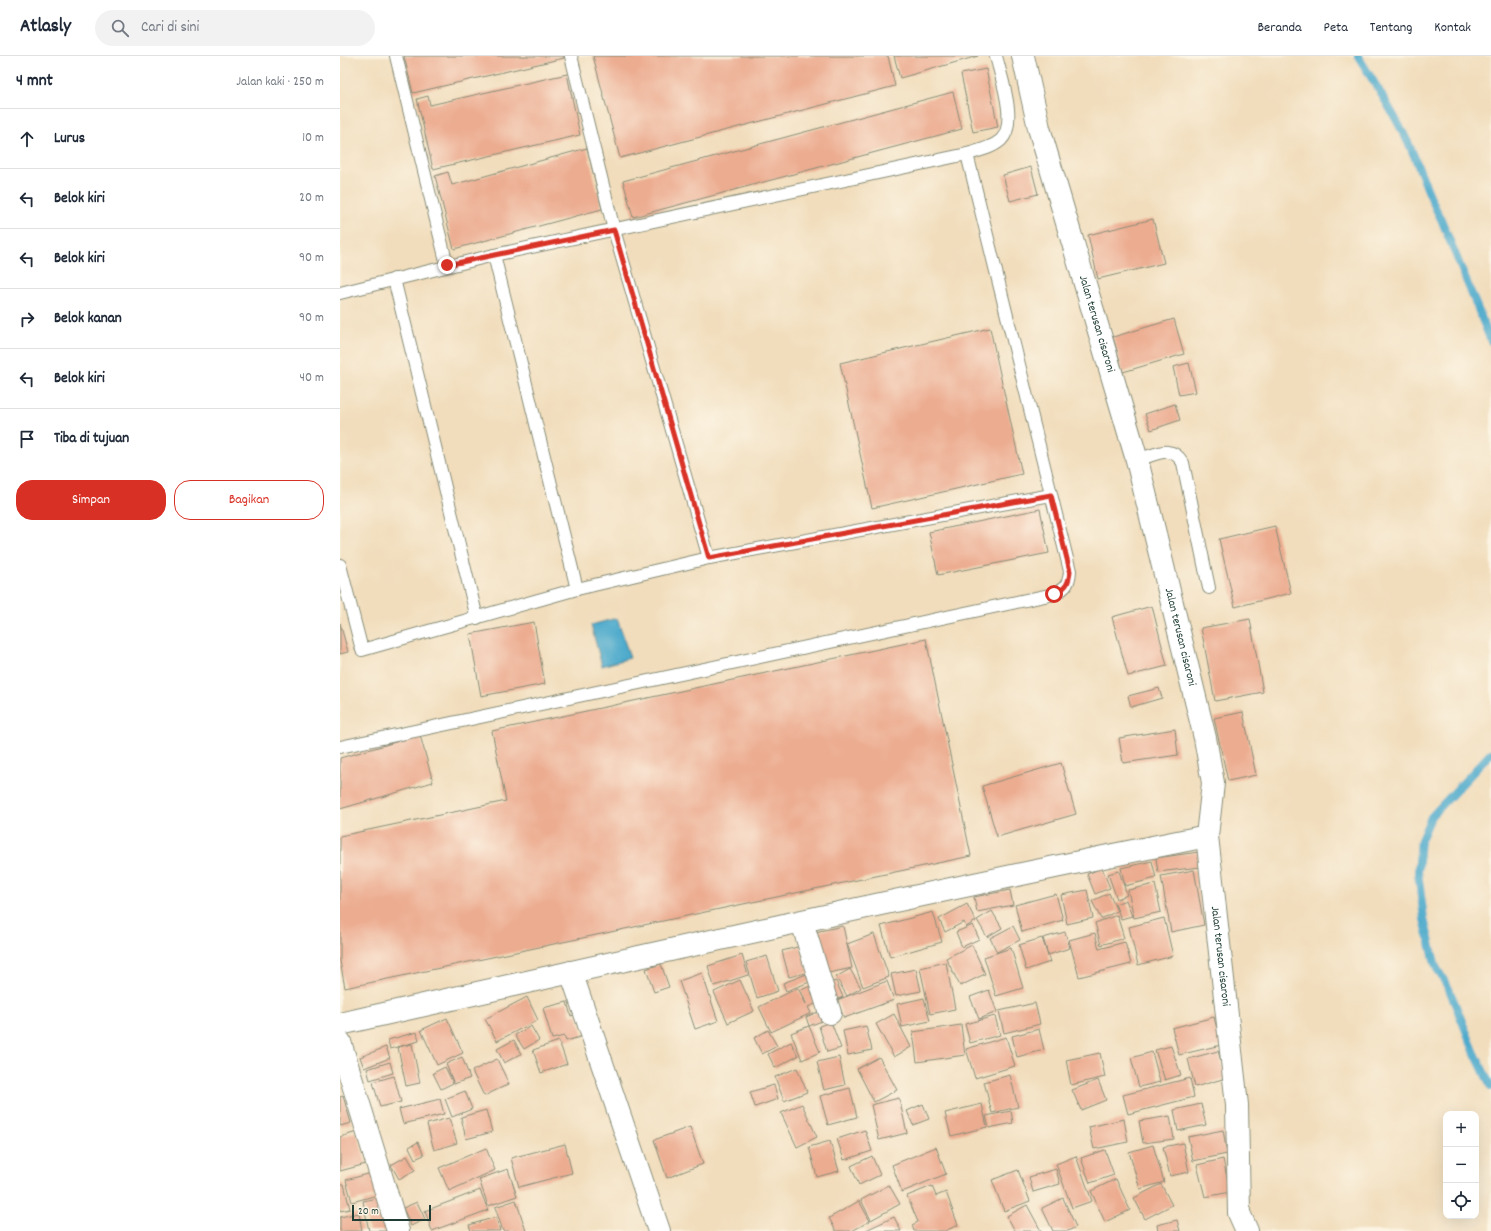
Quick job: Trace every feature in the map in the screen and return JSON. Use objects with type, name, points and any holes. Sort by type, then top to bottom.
[{"type":"street","name":"Jalan terusan cisaroni","points":[[1023,56],[1039,128],[1137,460],[1205,738],[1213,783],[1207,836],[1237,1105],[1239,1212],[1247,1231]]},
{"type":"street","points":[[340,1024],[571,972],[1207,836]]},
{"type":"street","points":[[802,922],[830,1013]]},
{"type":"street","points":[[571,972],[659,1231]]},
{"type":"street","points":[[340,1042],[343,1063],[398,1231]]},
{"type":"lane","points":[[396,56],[447,265]]},
{"type":"lane","points":[[571,56],[614,230],[709,558]]},
{"type":"lane","points":[[340,293],[447,265],[967,154],[988,148],[1002,139],[1008,128],[1009,115],[996,56]]},
{"type":"lane","points":[[340,747],[1054,594],[1062,590],[1069,582],[1070,571],[967,154]]},
{"type":"lane","points":[[494,255],[577,589]]},
{"type":"lane","points":[[394,279],[477,618]]},
{"type":"lane","points":[[1137,460],[1168,451],[1178,454],[1183,463],[1210,588]]},
{"type":"lane","points":[[340,565],[362,650],[577,589],[709,558],[1051,495]]},
{"type":"water","points":[[617,618],[630,658],[602,666],[591,625]]},
{"type":"building","points":[[404,56],[563,56],[564,58],[413,93]]},
{"type":"building","points":[[593,56],[888,56],[895,86],[620,158]]},
{"type":"building","points":[[894,56],[978,56],[900,78]]},
{"type":"building","points":[[986,69],[998,127],[973,132],[961,74]]},
{"type":"building","points":[[567,74],[580,135],[433,169],[417,99],[428,96],[430,105]]},
{"type":"building","points":[[953,92],[962,129],[633,217],[623,181]]},
{"type":"building","points":[[587,148],[602,209],[454,249],[435,176],[448,172],[452,185]]},
{"type":"building","points":[[1031,167],[1038,194],[1010,201],[1003,175]]},
{"type":"building","points":[[1153,219],[1164,263],[1098,279],[1088,235]]},
{"type":"building","points":[[1174,319],[1184,354],[1123,372],[1113,337]]},
{"type":"building","points":[[990,328],[1022,474],[872,508],[840,363]]},
{"type":"building","points":[[1189,363],[1196,392],[1179,395],[1173,367]]},
{"type":"building","points":[[1175,404],[1180,420],[1151,430],[1145,414]]},
{"type":"building","points":[[1040,509],[1049,553],[938,575],[929,532]]},
{"type":"building","points":[[1275,526],[1291,593],[1235,607],[1219,539]]},
{"type":"building","points":[[1152,606],[1167,666],[1128,676],[1112,617]]},
{"type":"building","points":[[1250,619],[1263,692],[1215,701],[1201,628]]},
{"type":"building","points":[[534,622],[545,684],[481,696],[470,634]]},
{"type":"building","points":[[340,623],[348,652],[340,654]]},
{"type":"building","points":[[926,639],[971,856],[345,988],[340,961],[340,836],[506,801],[492,731]]},
{"type":"building","points":[[1159,688],[1162,698],[1131,707],[1128,696]]},
{"type":"building","points":[[1243,712],[1256,775],[1228,781],[1214,718]]},
{"type":"building","points":[[1175,729],[1178,755],[1123,763],[1119,738]]},
{"type":"building","points":[[420,735],[433,782],[340,809],[340,758]]},
{"type":"building","points":[[1061,763],[1076,814],[997,837],[982,786]]},
{"type":"building","points":[[1199,852],[1201,867],[1158,872],[1156,858]]},
{"type":"building","points":[[1152,861],[1156,878],[1125,886],[1121,868]]},
{"type":"building","points":[[1102,868],[1110,888],[1095,894],[1087,874]]},
{"type":"building","points":[[1194,870],[1204,925],[1171,932],[1161,876]]},
{"type":"building","points":[[1119,871],[1127,895],[1117,899],[1108,874]]},
{"type":"building","points":[[1155,884],[1161,912],[1134,918],[1128,890]]},
{"type":"building","points":[[1010,890],[1013,905],[977,912],[974,897]]},
{"type":"building","points":[[1087,890],[1093,918],[1067,924],[1061,895]]},
{"type":"building","points":[[1109,893],[1117,911],[1101,919],[1092,901]]},
{"type":"building","points":[[1056,894],[1063,920],[1022,932],[1015,905]]},
{"type":"building","points":[[1126,900],[1132,916],[1121,919],[1115,904]]},
{"type":"building","points":[[967,904],[976,921],[966,927],[964,922],[945,932],[939,919]]},
{"type":"building","points":[[992,911],[1002,928],[987,937],[977,920]]},
{"type":"building","points":[[933,912],[942,942],[890,957],[881,926]]},
{"type":"building","points":[[1117,915],[1124,938],[1101,945],[1095,923]]},
{"type":"building","points":[[1164,918],[1173,956],[1138,965],[1129,927]]},
{"type":"building","points":[[973,925],[979,939],[962,947],[956,932]]},
{"type":"building","points":[[843,926],[852,968],[824,974],[815,932]]},
{"type":"building","points":[[1013,926],[1020,940],[997,952],[990,938]]},
{"type":"building","points":[[1065,932],[1070,948],[1048,955],[1043,938]]},
{"type":"building","points":[[1095,933],[1099,949],[1125,942],[1131,964],[1079,977],[1069,940]]},
{"type":"building","points":[[874,934],[889,977],[863,987],[847,944]]},
{"type":"building","points":[[1042,938],[1050,962],[1026,970],[1019,945]]},
{"type":"building","points":[[972,945],[985,974],[960,986],[946,958]]},
{"type":"building","points":[[801,946],[809,972],[789,977],[782,951]]},
{"type":"building","points":[[1011,948],[1023,988],[996,996],[984,957]]},
{"type":"building","points":[[742,955],[748,975],[714,986],[708,966]]},
{"type":"building","points":[[767,956],[778,991],[757,998],[746,962]]},
{"type":"building","points":[[946,962],[955,1009],[930,1014],[920,968]]},
{"type":"building","points":[[661,964],[669,987],[654,992],[646,969]]},
{"type":"building","points":[[850,969],[861,988],[847,996],[836,977]]},
{"type":"building","points":[[916,969],[921,991],[896,996],[891,974]]},
{"type":"building","points":[[812,972],[815,980],[786,991],[783,983]]},
{"type":"building","points":[[702,973],[718,1021],[695,1029],[679,981]]},
{"type":"building","points":[[740,980],[754,1011],[728,1023],[714,992]]},
{"type":"building","points":[[836,981],[843,997],[830,1002],[823,985]]},
{"type":"building","points":[[887,981],[894,1000],[844,1018],[837,1000]]},
{"type":"building","points":[[815,984],[822,1001],[808,1007],[811,1013],[771,1032],[759,1007],[798,988],[806,1004],[801,990]]},
{"type":"building","points":[[989,990],[997,1012],[979,1019],[970,997]]},
{"type":"building","points":[[527,997],[538,1020],[497,1041],[485,1019]]},
{"type":"building","points":[[924,998],[930,1021],[902,1027],[897,1004]]},
{"type":"building","points":[[567,1002],[571,1016],[577,1014],[583,1036],[566,1041],[564,1036],[552,1039],[543,1008]]},
{"type":"building","points":[[1035,1003],[1040,1024],[1004,1033],[999,1011]]},
{"type":"building","points":[[823,1010],[827,1019],[809,1026],[806,1017]]},
{"type":"building","points":[[894,1014],[911,1047],[894,1057],[876,1024]]},
{"type":"building","points":[[995,1016],[1000,1035],[970,1043],[965,1024]]},
{"type":"building","points":[[1214,1017],[1221,1045],[1179,1055],[1172,1028]]},
{"type":"building","points":[[447,1018],[463,1053],[437,1065],[421,1030]]},
{"type":"building","points":[[831,1022],[841,1048],[827,1052],[819,1026]]},
{"type":"building","points":[[961,1025],[965,1055],[917,1062],[913,1032]]},
{"type":"building","points":[[531,1026],[539,1040],[524,1049],[515,1035]]},
{"type":"building","points":[[809,1026],[820,1052],[802,1060],[791,1033]]},
{"type":"building","points":[[866,1026],[872,1050],[848,1055],[843,1031]]},
{"type":"building","points":[[1039,1029],[1044,1050],[1017,1057],[1012,1036]]},
{"type":"building","points":[[768,1030],[777,1046],[762,1054],[754,1038]]},
{"type":"building","points":[[417,1032],[419,1041],[390,1049],[388,1040]]},
{"type":"building","points":[[1006,1037],[1015,1066],[975,1078],[966,1049]]},
{"type":"building","points":[[514,1040],[521,1054],[504,1063],[497,1049]]},
{"type":"building","points":[[559,1041],[567,1064],[541,1073],[533,1050]]},
{"type":"building","points":[[791,1042],[798,1056],[775,1068],[768,1054]]},
{"type":"building","points":[[412,1044],[420,1083],[406,1086],[398,1047]]},
{"type":"building","points":[[1171,1046],[1181,1075],[1165,1080],[1155,1050]]},
{"type":"building","points":[[386,1047],[390,1058],[364,1068],[360,1057]]},
{"type":"building","points":[[1218,1051],[1226,1078],[1195,1087],[1188,1059]]},
{"type":"building","points":[[1152,1052],[1160,1082],[1139,1087],[1131,1058]]},
{"type":"building","points":[[1100,1053],[1105,1077],[1071,1085],[1066,1060]]},
{"type":"building","points":[[462,1057],[470,1078],[454,1084],[446,1064]]},
{"type":"building","points":[[839,1057],[845,1085],[824,1090],[817,1062]]},
{"type":"building","points":[[879,1057],[897,1090],[874,1102],[857,1069]]},
{"type":"building","points":[[497,1059],[509,1084],[484,1096],[472,1071]]},
{"type":"building","points":[[390,1062],[393,1073],[370,1080],[367,1069]]},
{"type":"building","points":[[445,1067],[453,1083],[441,1089],[433,1073]]},
{"type":"building","points":[[797,1068],[807,1092],[784,1101],[775,1077]]},
{"type":"building","points":[[1010,1075],[1018,1107],[992,1113],[984,1082]]},
{"type":"building","points":[[394,1076],[401,1102],[380,1107],[373,1082]]},
{"type":"building","points":[[1190,1078],[1194,1097],[1128,1114],[1123,1095]]},
{"type":"building","points":[[1098,1080],[1106,1100],[1081,1110],[1072,1090]]},
{"type":"building","points":[[774,1085],[778,1099],[755,1107],[750,1092]]},
{"type":"building","points":[[850,1088],[857,1117],[828,1125],[820,1096]]},
{"type":"building","points":[[465,1091],[472,1109],[452,1117],[445,1099]]},
{"type":"building","points":[[343,1096],[351,1123],[340,1126],[340,1097]]},
{"type":"building","points":[[899,1098],[907,1133],[879,1140],[871,1105]]},
{"type":"building","points":[[440,1099],[444,1114],[403,1124],[399,1109]]},
{"type":"building","points":[[802,1104],[817,1137],[797,1147],[781,1113]]},
{"type":"building","points":[[923,1104],[929,1119],[913,1125],[907,1111]]},
{"type":"building","points":[[982,1104],[987,1127],[951,1136],[945,1113]]},
{"type":"building","points":[[1201,1104],[1206,1125],[1178,1131],[1174,1110]]},
{"type":"building","points":[[486,1110],[492,1132],[466,1139],[461,1117]]},
{"type":"building","points":[[1011,1111],[1013,1123],[989,1128],[986,1116]]},
{"type":"building","points":[[1170,1116],[1174,1139],[1143,1143],[1139,1121]]},
{"type":"building","points":[[449,1118],[457,1143],[434,1150],[427,1124]]},
{"type":"building","points":[[1124,1119],[1128,1142],[1094,1149],[1089,1127]]},
{"type":"building","points":[[690,1127],[703,1164],[667,1178],[654,1140]]},
{"type":"building","points":[[865,1130],[872,1151],[844,1160],[837,1139]]},
{"type":"building","points":[[1223,1130],[1227,1154],[1193,1161],[1188,1137]]},
{"type":"building","points":[[357,1132],[366,1164],[340,1171],[340,1137]]},
{"type":"building","points":[[830,1141],[839,1171],[817,1177],[809,1147]]},
{"type":"building","points":[[418,1142],[424,1155],[415,1159],[409,1147]]},
{"type":"building","points":[[1183,1143],[1189,1172],[1170,1176],[1163,1147]]},
{"type":"building","points":[[565,1144],[572,1173],[519,1187],[511,1158]]},
{"type":"building","points":[[1153,1145],[1164,1182],[1140,1189],[1129,1152]]},
{"type":"building","points":[[936,1147],[946,1174],[902,1192],[892,1165]]},
{"type":"building","points":[[486,1148],[495,1170],[449,1191],[439,1168]]},
{"type":"building","points":[[1105,1150],[1114,1175],[1090,1183],[1081,1158]]},
{"type":"building","points":[[407,1156],[415,1170],[399,1179],[391,1165]]},
{"type":"building","points":[[872,1156],[880,1175],[859,1185],[851,1166]]},
{"type":"building","points":[[1076,1156],[1092,1201],[1072,1208],[1056,1164]]},
{"type":"building","points":[[1223,1159],[1230,1192],[1205,1197],[1197,1165]]},
{"type":"building","points":[[508,1169],[517,1196],[488,1206],[479,1179]]},
{"type":"building","points":[[1056,1169],[1060,1184],[1033,1192],[1029,1177]]},
{"type":"building","points":[[1018,1170],[1030,1201],[1004,1211],[992,1180]]},
{"type":"building","points":[[375,1172],[381,1194],[352,1202],[346,1180]]},
{"type":"building","points":[[1116,1179],[1130,1210],[1105,1222],[1091,1191]]},
{"type":"building","points":[[340,1184],[344,1184],[350,1209],[340,1211]]},
{"type":"building","points":[[1161,1184],[1172,1205],[1145,1219],[1134,1198]]},
{"type":"building","points":[[889,1185],[900,1204],[871,1220],[861,1200]]},
{"type":"building","points":[[932,1186],[936,1196],[946,1192],[958,1225],[945,1231],[914,1231],[912,1225],[918,1222],[907,1196]]},
{"type":"building","points":[[480,1190],[488,1210],[432,1231],[425,1211]]},
{"type":"building","points":[[382,1197],[390,1231],[369,1231],[363,1201]]},
{"type":"building","points":[[1063,1198],[1076,1227],[1068,1231],[1053,1231],[1042,1208]]},
{"type":"building","points":[[516,1200],[526,1231],[503,1231],[495,1207]]},
{"type":"building","points":[[859,1201],[870,1221],[852,1231],[836,1231],[829,1218]]},
{"type":"building","points":[[417,1202],[425,1219],[411,1226],[403,1208]]},
{"type":"building","points":[[1027,1205],[1041,1231],[1015,1231],[1007,1216]]},
{"type":"building","points":[[359,1213],[362,1231],[340,1231],[340,1217]]},
{"type":"building","points":[[496,1217],[500,1231],[471,1231],[469,1225]]},
{"type":"building","points":[[894,1217],[901,1231],[864,1231]]},
{"type":"building","points":[[1177,1220],[1180,1231],[1158,1231],[1157,1225]]},
{"type":"waterway","points":[[1358,56],[1399,125],[1415,158],[1491,341]]},
{"type":"waterway","points":[[1491,753],[1431,817],[1421,840],[1418,872],[1424,919],[1436,967],[1449,989],[1474,1051],[1491,1087]]},
{"type":"route","points":[[447,265],[614,230],[709,558],[1051,495],[1070,571],[1069,582],[1062,590],[1054,594]]}]
